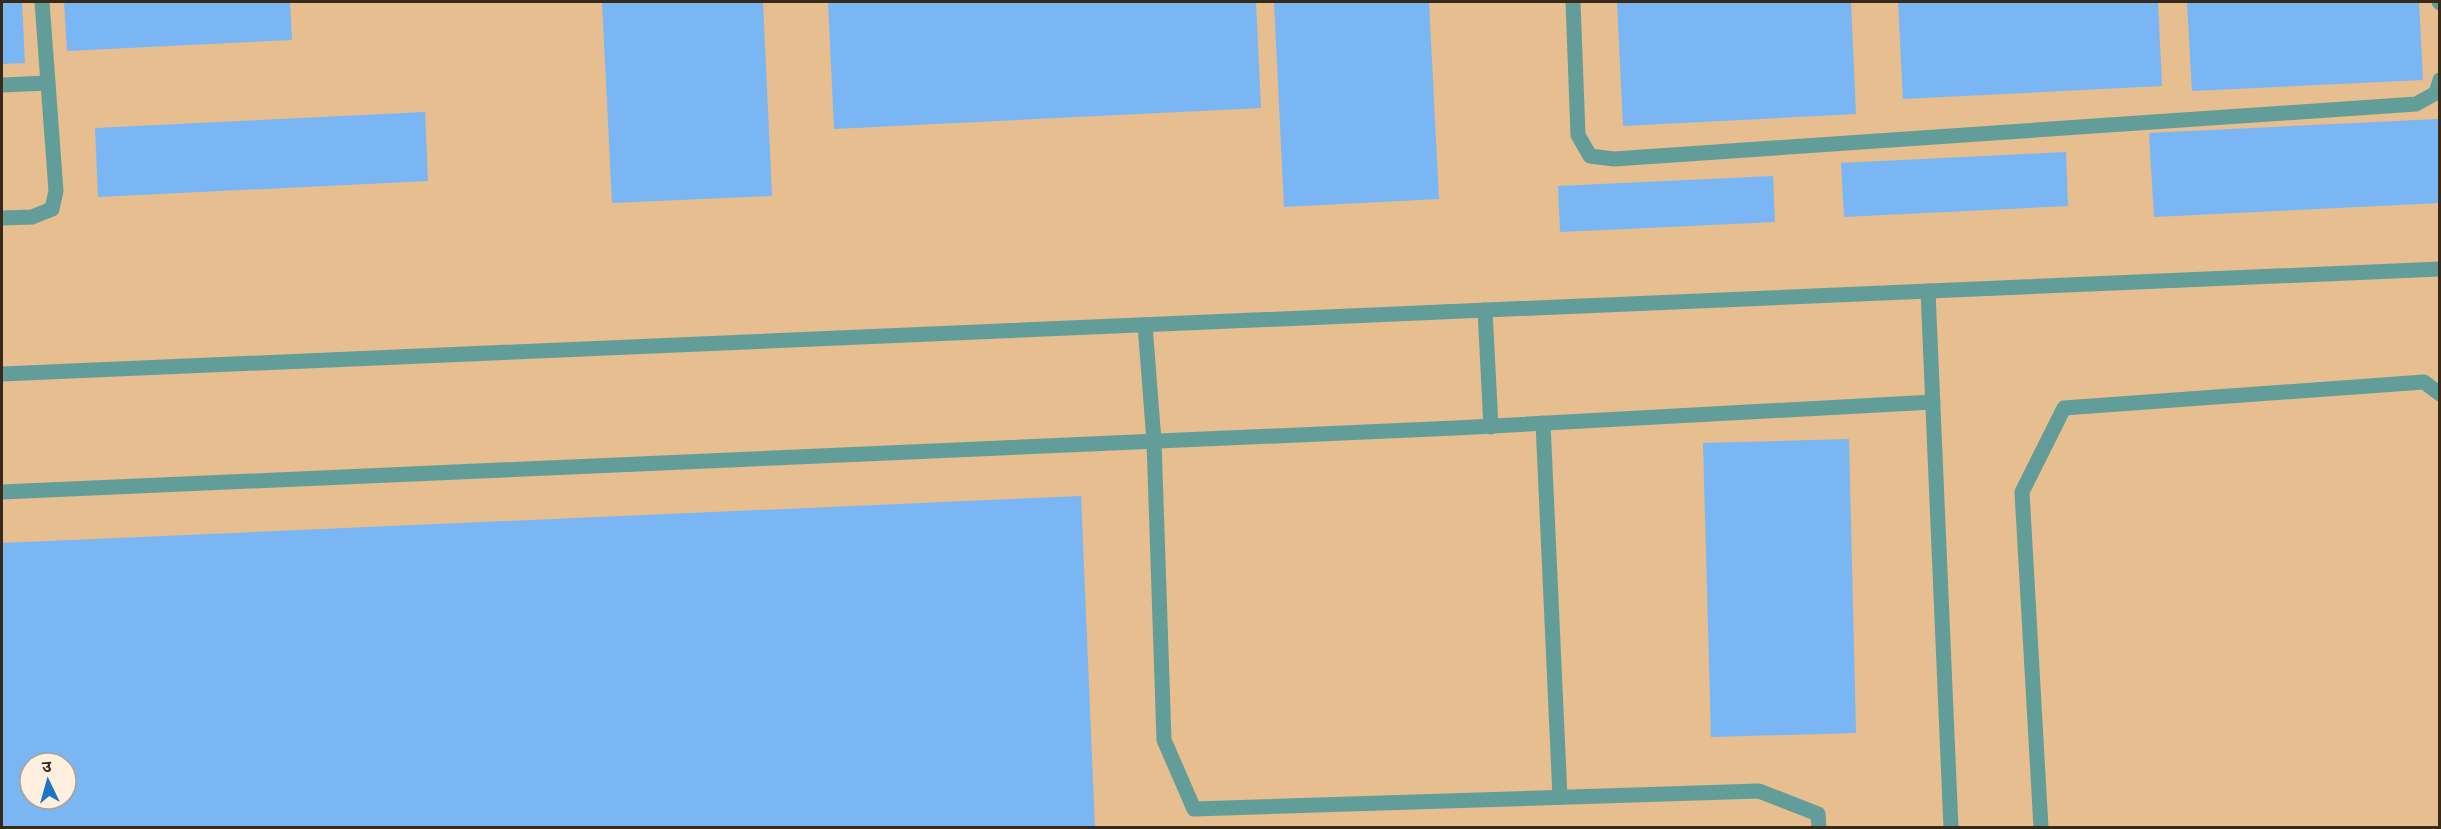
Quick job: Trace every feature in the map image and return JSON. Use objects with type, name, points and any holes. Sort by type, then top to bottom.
[{"type":"lane","points":[[2,218],[32,217],[52,209],[57,191],[42,2]]},
{"type":"lane","points":[[1572,2],[1578,135],[1590,156],[1614,159],[2416,104],[2436,93],[2439,80]]},
{"type":"lane","points":[[2,84],[48,83]]},
{"type":"lane","points":[[2,374],[2439,269]]},
{"type":"lane","points":[[1928,291],[1951,828]]},
{"type":"lane","points":[[1485,310],[1491,427]]},
{"type":"lane","points":[[1145,325],[1155,441],[1164,740],[1194,809],[1759,791],[1818,814],[1819,828]]},
{"type":"lane","points":[[2041,828],[2022,492],[2064,408],[2424,382],[2439,394]]},
{"type":"lane","points":[[2,492],[1491,427],[1933,402]]},
{"type":"lane","points":[[1543,423],[1560,797]]},
{"type":"shaded area","points":[[2,2],[2439,2],[2439,827],[2,828]]},
{"type":"building","points":[[2,2],[22,2],[25,63],[2,64]]},
{"type":"building","points":[[64,2],[290,2],[292,40],[67,51]]},
{"type":"building","points":[[602,2],[763,2],[772,196],[612,203]]},
{"type":"building","points":[[828,2],[1256,2],[1261,108],[834,129]]},
{"type":"building","points":[[1274,2],[1429,2],[1439,199],[1284,207]]},
{"type":"building","points":[[1617,2],[1851,2],[1856,114],[1623,126]]},
{"type":"building","points":[[1898,2],[2158,2],[2162,86],[1903,99]]},
{"type":"building","points":[[2187,2],[2419,2],[2423,80],[2192,91]]},
{"type":"building","points":[[425,112],[428,181],[98,197],[95,128]]},
{"type":"building","points":[[2438,119],[2440,203],[2154,217],[2149,133]]},
{"type":"building","points":[[2066,152],[2068,206],[1844,217],[1841,163]]},
{"type":"building","points":[[1773,176],[1775,222],[1560,232],[1558,186]]},
{"type":"building","points":[[1849,439],[1856,733],[1711,737],[1703,443]]},
{"type":"building","points":[[1081,496],[1095,828],[2,828],[2,543]]}]
